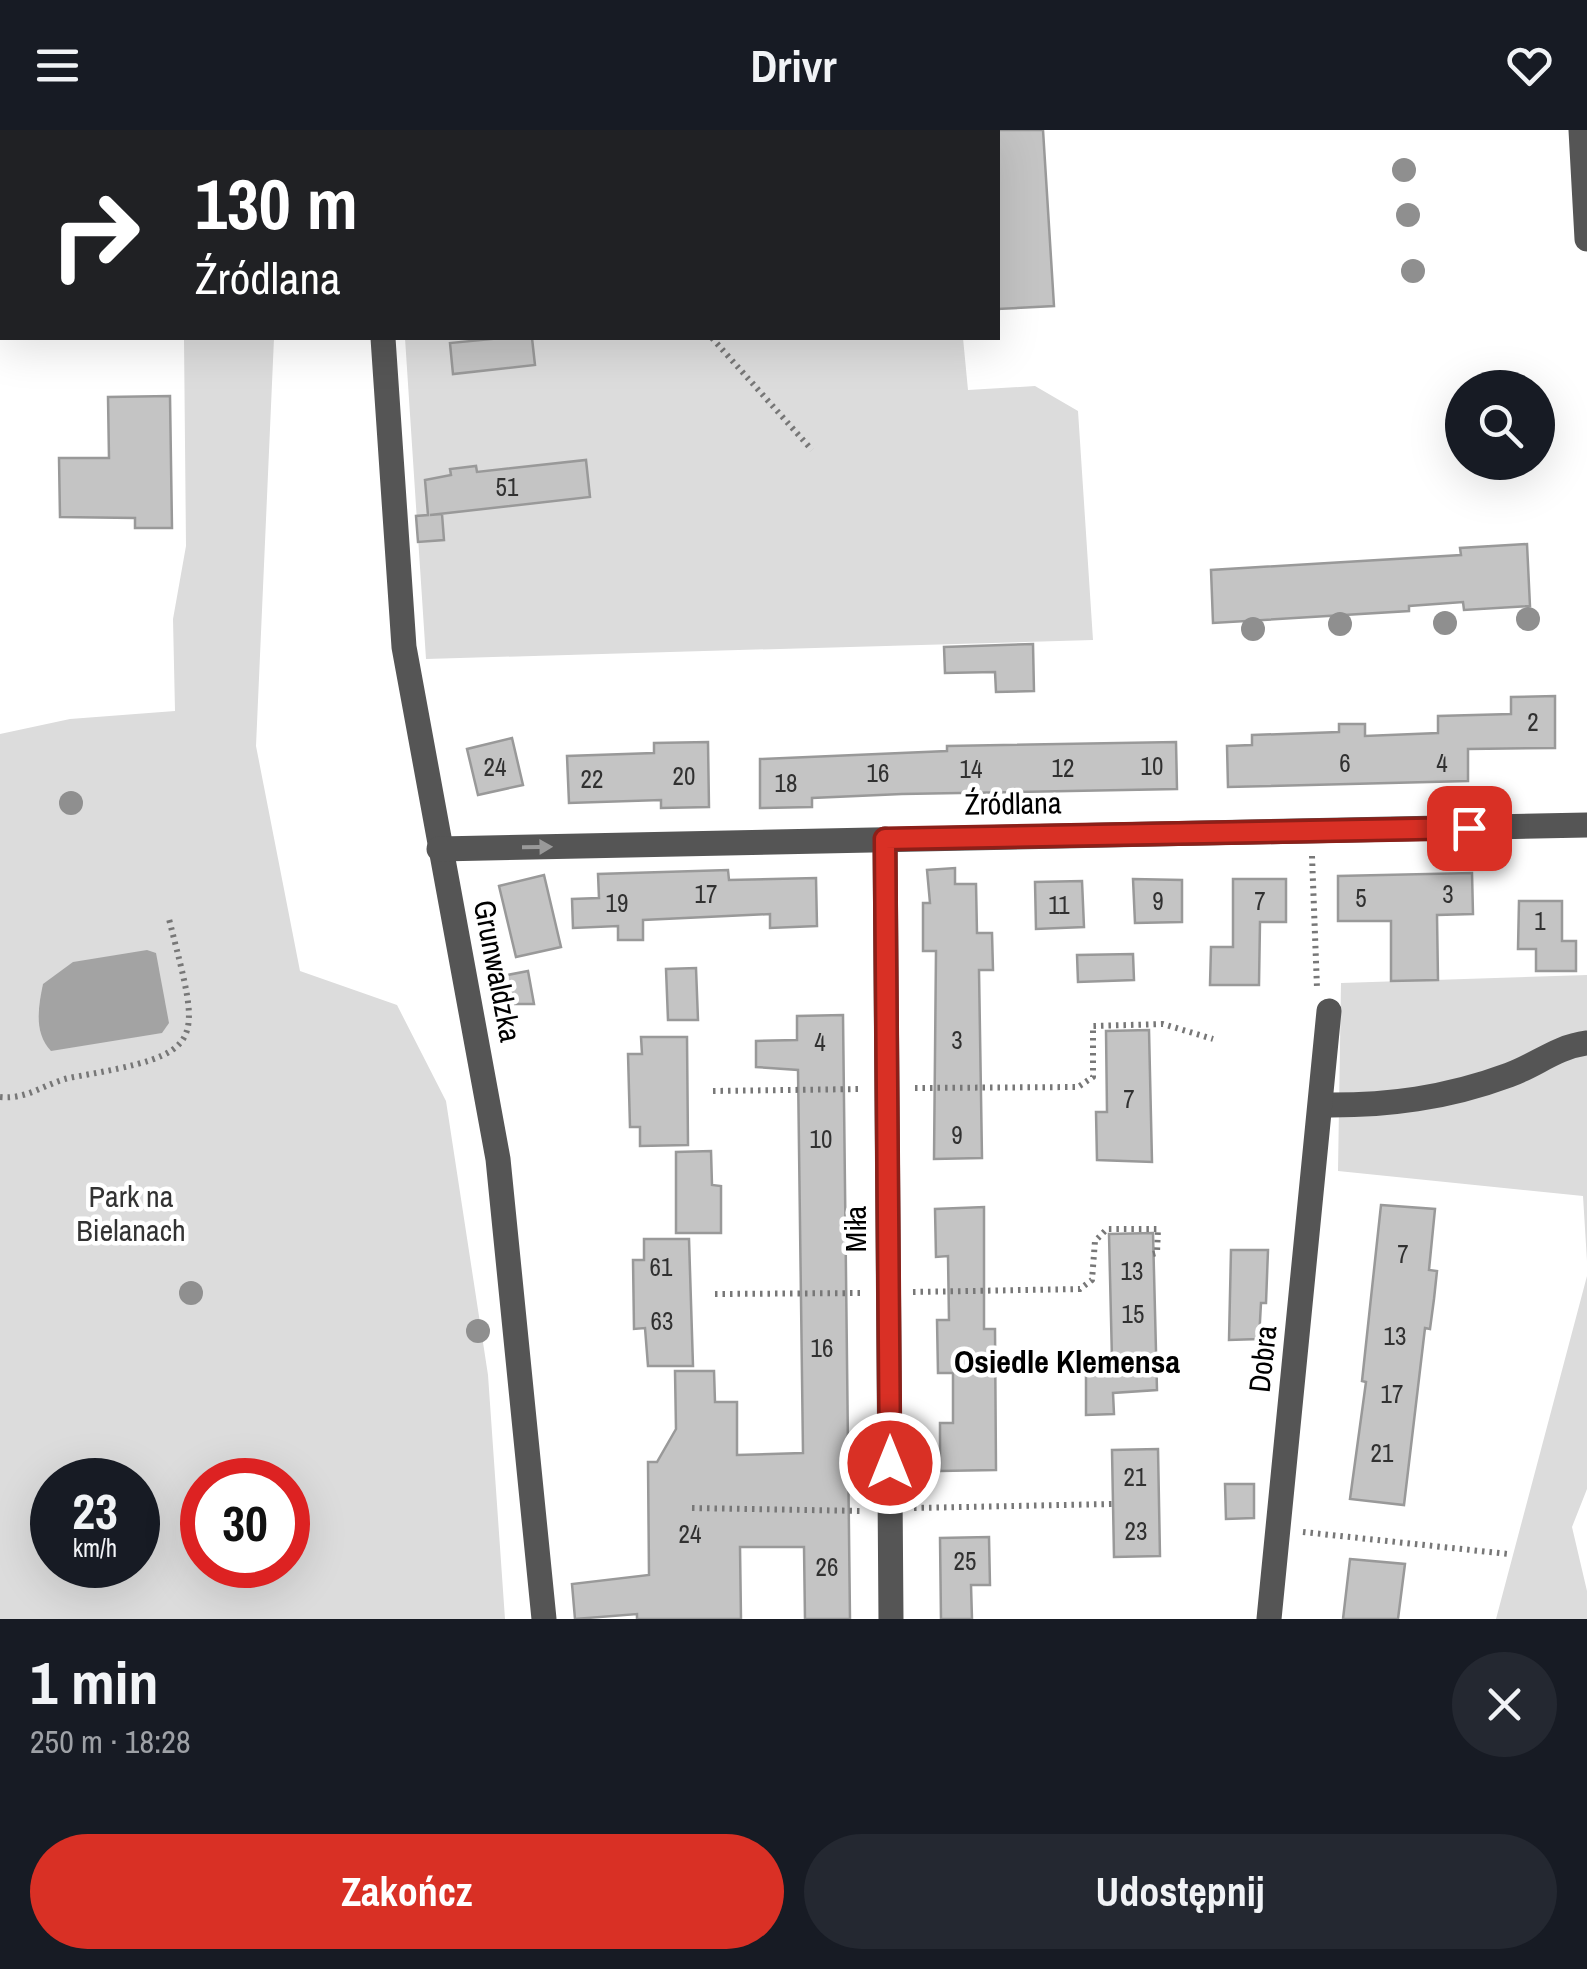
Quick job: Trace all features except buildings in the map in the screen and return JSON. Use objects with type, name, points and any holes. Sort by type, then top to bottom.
[{"type":"street","points":[[1581,130],[1587,239]]},
{"type":"street","name":"Grunwaldzka","points":[[383,340],[404,647],[498,1159],[544,1619]]},
{"type":"street","name":"Źródlana","points":[[439,849],[1587,824]]},
{"type":"street","name":"Miła","points":[[885,839],[892,1619]]},
{"type":"street","name":"Dobra","points":[[1269,1619],[1321,1104],[1323,1002]]},
{"type":"street","points":[[1321,1104],[1380,1106],[1421,1100],[1505,1077],[1558,1049],[1587,1043]]},
{"type":"path","points":[[714,340],[812,450]]},
{"type":"path","points":[[1312,832],[1323,1002]]},
{"type":"path","points":[[0,1097],[44,1090],[65,1078],[169,1055],[188,1034],[191,1007],[168,919]]},
{"type":"path","points":[[904,1088],[1078,1088],[1092,1077],[1093,1026],[1163,1024],[1212,1039]]},
{"type":"path","points":[[713,1091],[875,1089]]},
{"type":"path","points":[[907,1292],[1080,1289],[1092,1280],[1095,1241],[1107,1229],[1158,1229],[1154,1254]]},
{"type":"path","points":[[715,1294],[881,1293]]},
{"type":"path","points":[[909,1508],[1112,1504]]},
{"type":"path","points":[[692,1508],[878,1511]]},
{"type":"path","points":[[1297,1531],[1508,1554]]},
{"type":"green space","name":"Park na Bielanach","points":[[184,340],[274,340],[256,746],[300,971],[397,1005],[446,1101],[488,1375],[505,1619],[0,1619],[0,734],[70,719],[175,711],[173,619],[186,546]]},
{"type":"green space","points":[[405,340],[963,340],[968,390],[1035,386],[1078,411],[1093,640],[426,659]]},
{"type":"green space","points":[[1587,975],[1587,1261],[1583,1196],[1338,1171],[1341,983]]},
{"type":"green space","points":[[1587,1276],[1587,1489],[1572,1527],[1587,1591],[1587,1619],[1496,1619]]},
{"type":"shaded area","points":[[147,950],[156,953],[169,1023],[162,1033],[51,1051],[40,1028],[43,984],[73,962]]},
{"type":"district","name":"Osiedle Klemensa","points":[[1067,1362]]},
{"type":"route","points":[[890,1463],[885,839],[1469,828]]}]
